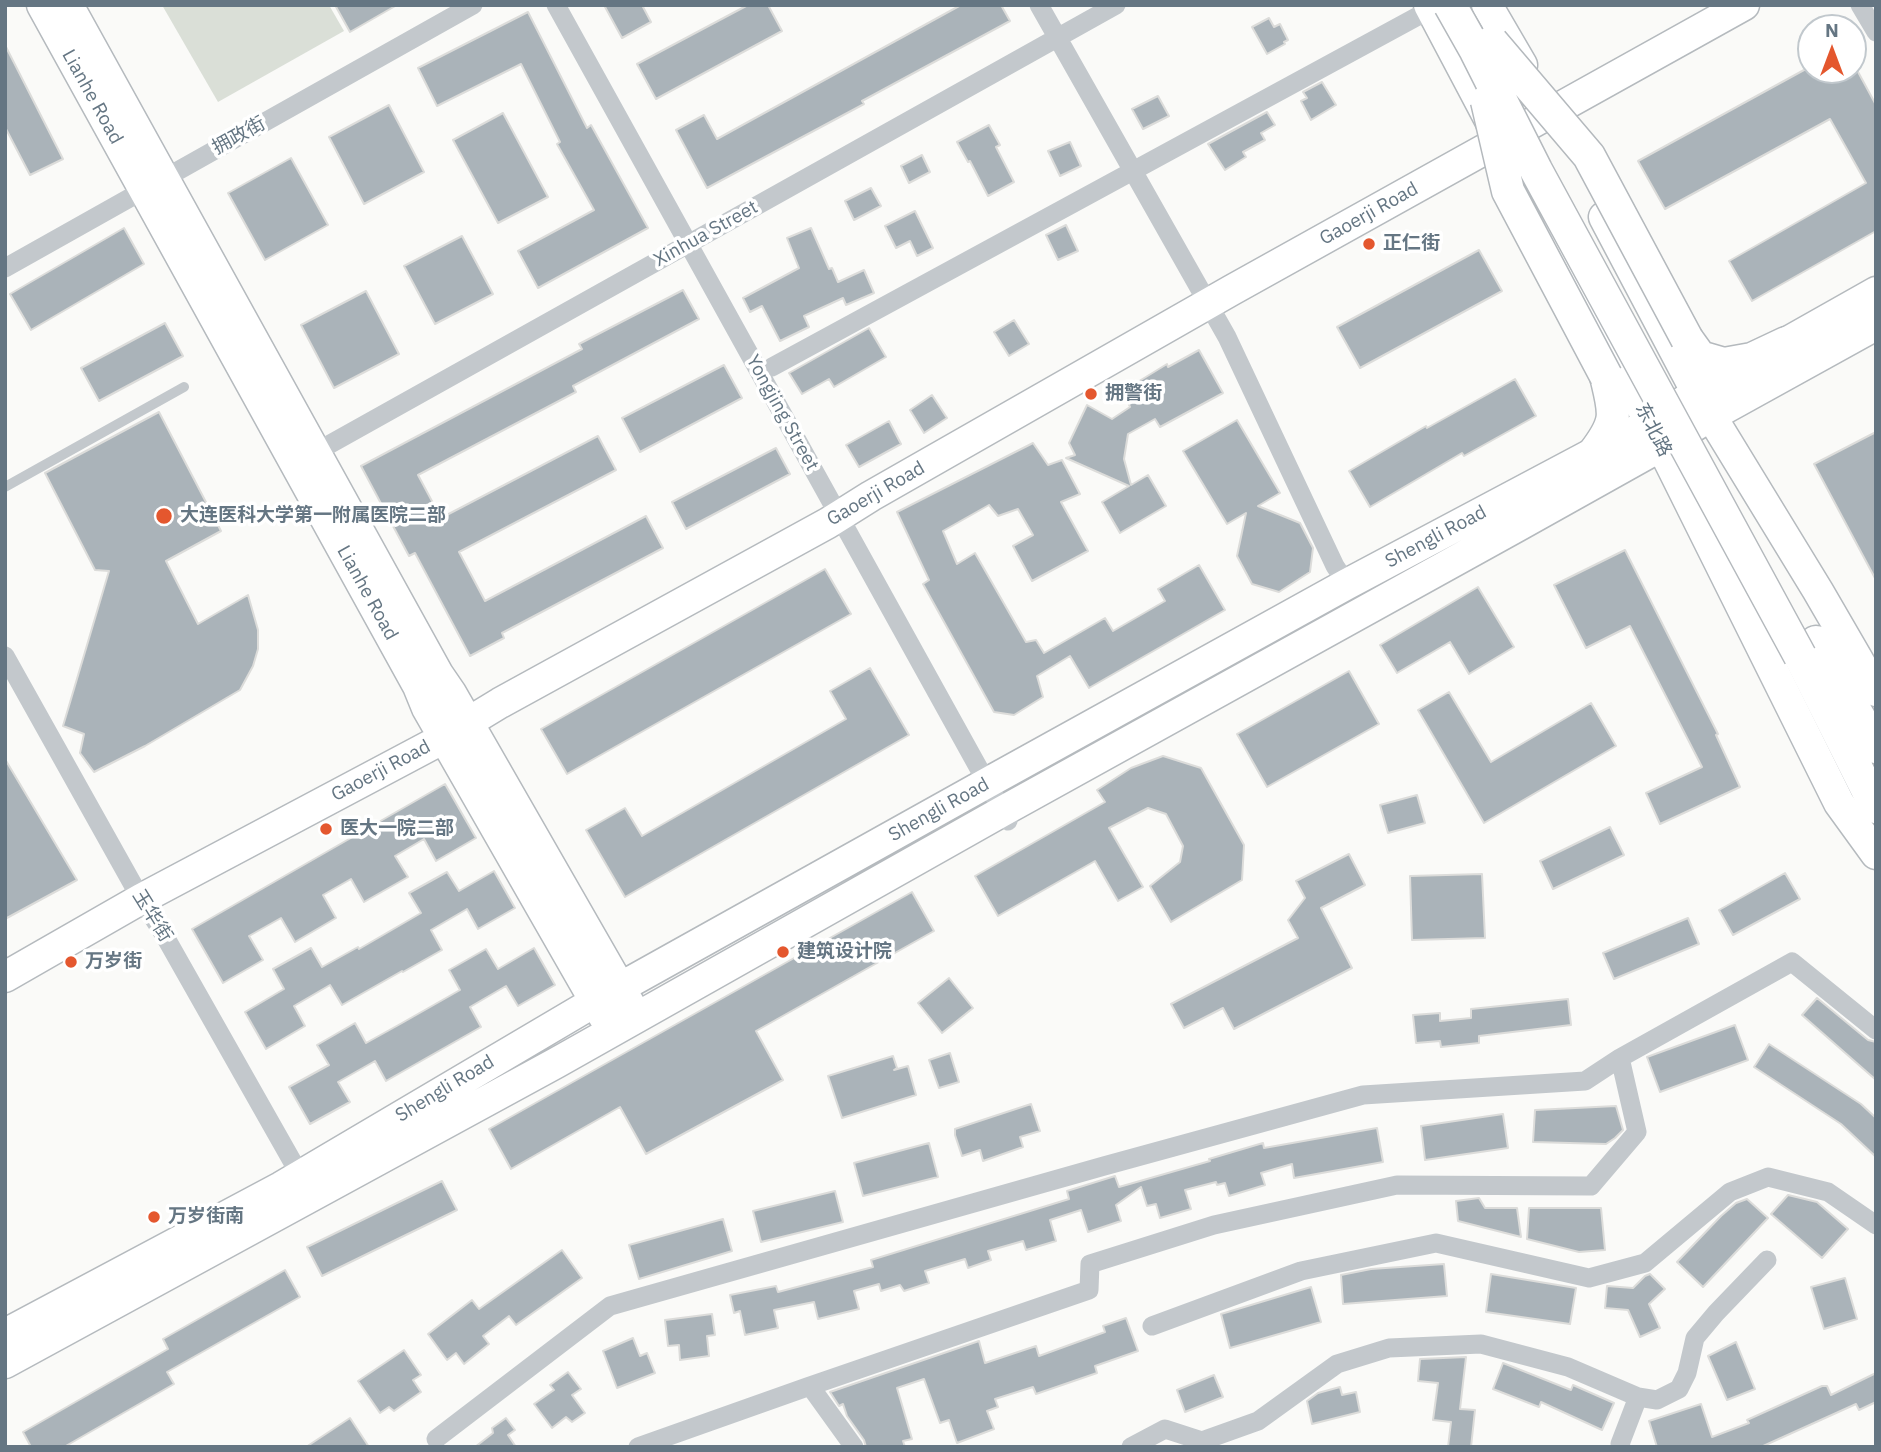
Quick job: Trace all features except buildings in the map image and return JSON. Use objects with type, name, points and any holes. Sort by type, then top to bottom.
[{"type":"highway","name":"东北路","points":[[1472,5],[1484,47],[1536,170],[1808,649],[1876,747]]},
{"type":"highway","name":"东北路","points":[[1437,6],[1484,47]]},
{"type":"highway","points":[[1484,47],[1589,156],[1687,339],[1700,357],[1724,364],[1752,359],[1786,343]]},
{"type":"highway","points":[[1484,47],[1508,191],[1606,376],[1614,413],[1607,435],[1594,453]]},
{"type":"highway","name":"东北路","points":[[1808,649],[1876,807]]},
{"type":"main road","name":"Lianhe Road","points":[[42,5],[155,185]]},
{"type":"main road","name":"Lianhe Road","points":[[68,5],[155,185],[305,458],[427,708],[456,730],[571,960],[608,994],[624,1025]]},
{"type":"main road","points":[[1487,5],[1549,113],[1704,404],[1876,691]]},
{"type":"main road","name":"Gaoerji Road","points":[[5,977],[141,899],[456,730],[839,516],[1208,303],[1744,5]]},
{"type":"main road","name":"东北路","points":[[1437,6],[1501,141],[1655,435],[1839,803],[1876,854]]},
{"type":"main road","name":"Shengli Road","points":[[5,1363],[1006,816],[1655,435],[1704,404],[1786,343],[1876,292]]},
{"type":"main road","name":"Shengli Road","points":[[1704,404],[1876,325]]},
{"type":"main road","name":"Shengli Road","points":[[5,1334],[300,1175],[608,994],[1347,584],[1594,453],[1655,435]]},
{"type":"street","name":"拥政街","points":[[5,268],[473,5]]},
{"type":"street","name":"Yongjing Street","points":[[556,5],[1006,816]]},
{"type":"street","points":[[1039,5],[1227,337],[1335,566],[1347,584]]},
{"type":"street","name":"Xinhua Street","points":[[305,458],[1116,5]]},
{"type":"street","points":[[1860,5],[1876,32]]},
{"type":"street","points":[[772,367],[1437,6]]},
{"type":"street","name":"玉华街","points":[[5,656],[300,1175]]},
{"type":"street","points":[[436,1440],[610,1307],[1363,1095],[1585,1081],[1620,1058],[1793,962],[1876,1030]]},
{"type":"street","points":[[638,1447],[1089,1290],[1090,1264],[1214,1225],[1397,1185],[1591,1186],[1637,1132],[1620,1058]]},
{"type":"street","points":[[1152,1326],[1301,1271],[1436,1243],[1588,1278],[1645,1263],[1730,1192],[1768,1177],[1828,1192],[1876,1225]]},
{"type":"street","points":[[1131,1447],[1165,1429],[1202,1441],[1258,1421],[1337,1364],[1389,1349],[1481,1344],[1568,1367],[1638,1397],[1657,1399],[1679,1389],[1687,1373],[1695,1338],[1767,1260]]},
{"type":"street","points":[[810,1386],[854,1447]]},
{"type":"street","points":[[1621,1447],[1638,1397]]},
{"type":"lane","points":[[5,486],[184,387]]},
{"type":"shaded area","points":[[162,5],[329,5],[344,31],[218,102]]},
{"type":"place","name":"正仁街","points":[[1369,244]]},
{"type":"place","name":"拥警街","points":[[1091,394]]},
{"type":"place","name":"大连医科大学第一附属医院二部","points":[[164,516]]},
{"type":"place","name":"医大一院二部","points":[[326,829]]},
{"type":"place","name":"建筑设计院","points":[[783,952]]},
{"type":"place","name":"万岁街","points":[[71,962]]},
{"type":"place","name":"万岁街南","points":[[154,1217]]}]
